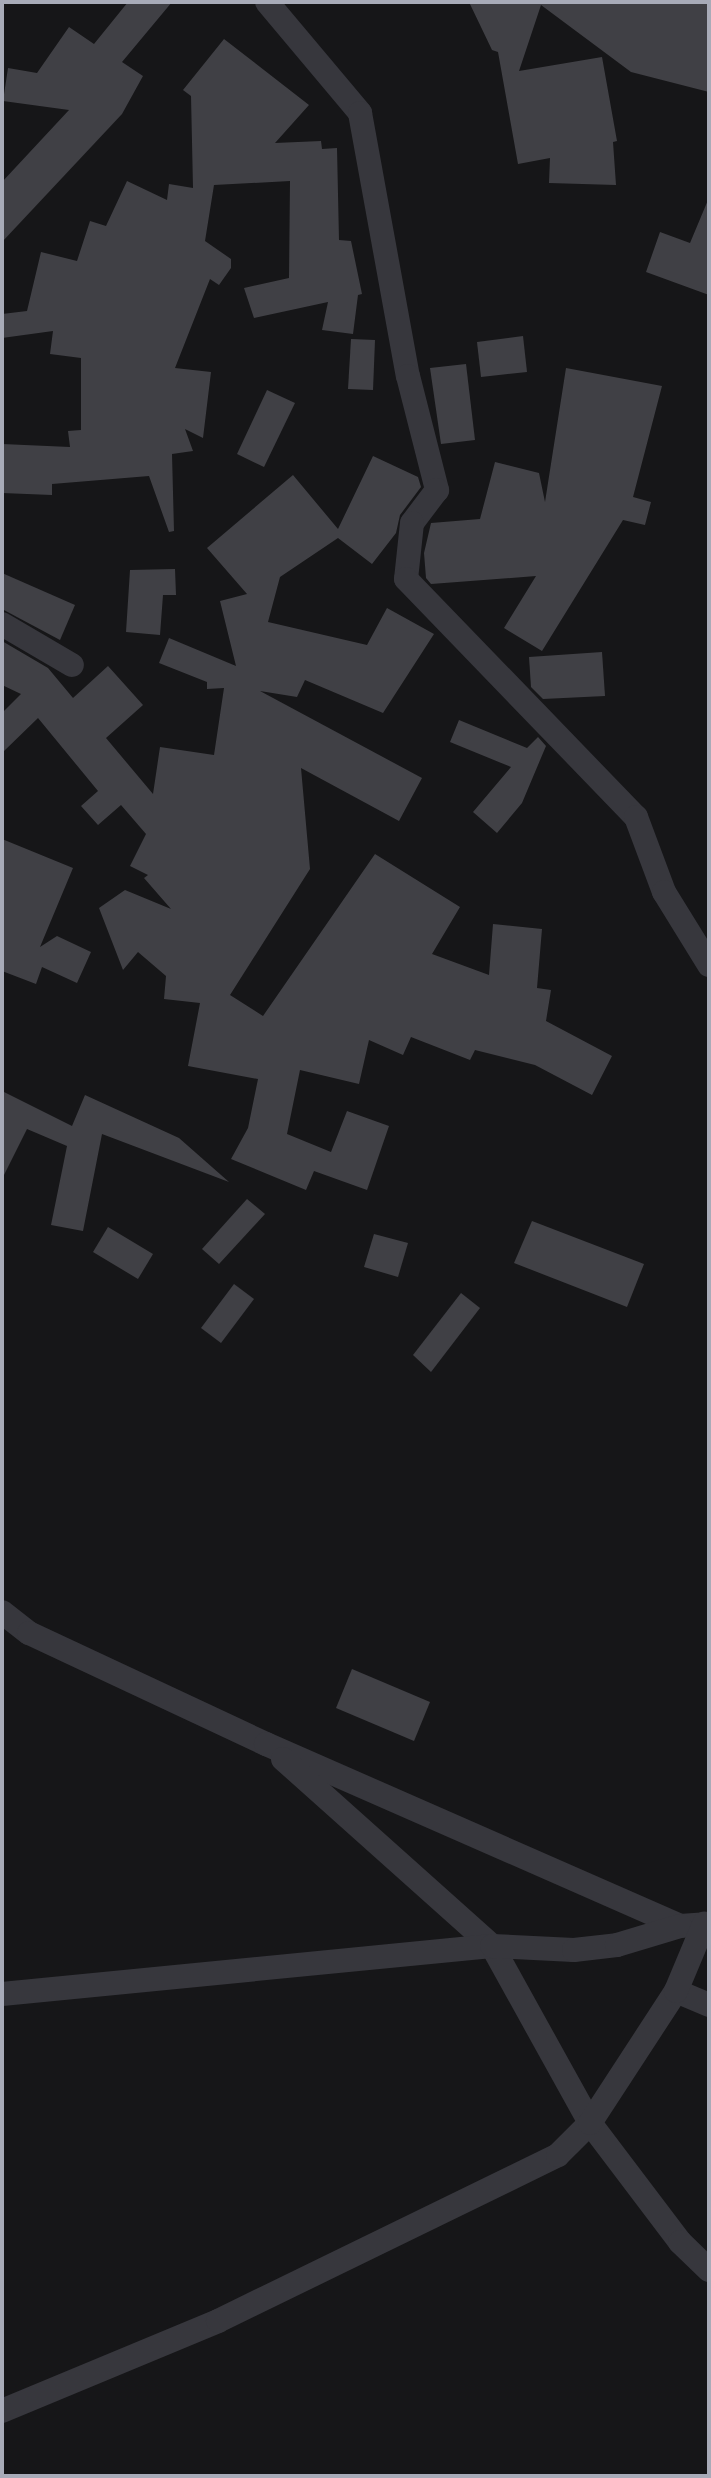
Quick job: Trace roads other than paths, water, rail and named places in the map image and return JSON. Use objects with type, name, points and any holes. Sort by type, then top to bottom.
[{"type":"street","points":[[267,2],[360,113],[408,376],[437,490],[412,523],[406,579],[636,817],[664,892],[709,965]]},
{"type":"street","points":[[2,624],[72,665]]},
{"type":"street","points":[[2,1612],[29,1633],[266,1744],[698,1924]]},
{"type":"street","points":[[266,1744],[492,1946],[590,2123],[680,2242],[709,2270]]},
{"type":"street","points":[[2,1994],[492,1946],[574,1950],[617,1945],[698,1924]]},
{"type":"street","points":[[2,2411],[246,2307],[558,2155],[590,2123],[676,1991],[698,1924]]},
{"type":"street","points":[[676,1991],[709,2005]]}]
